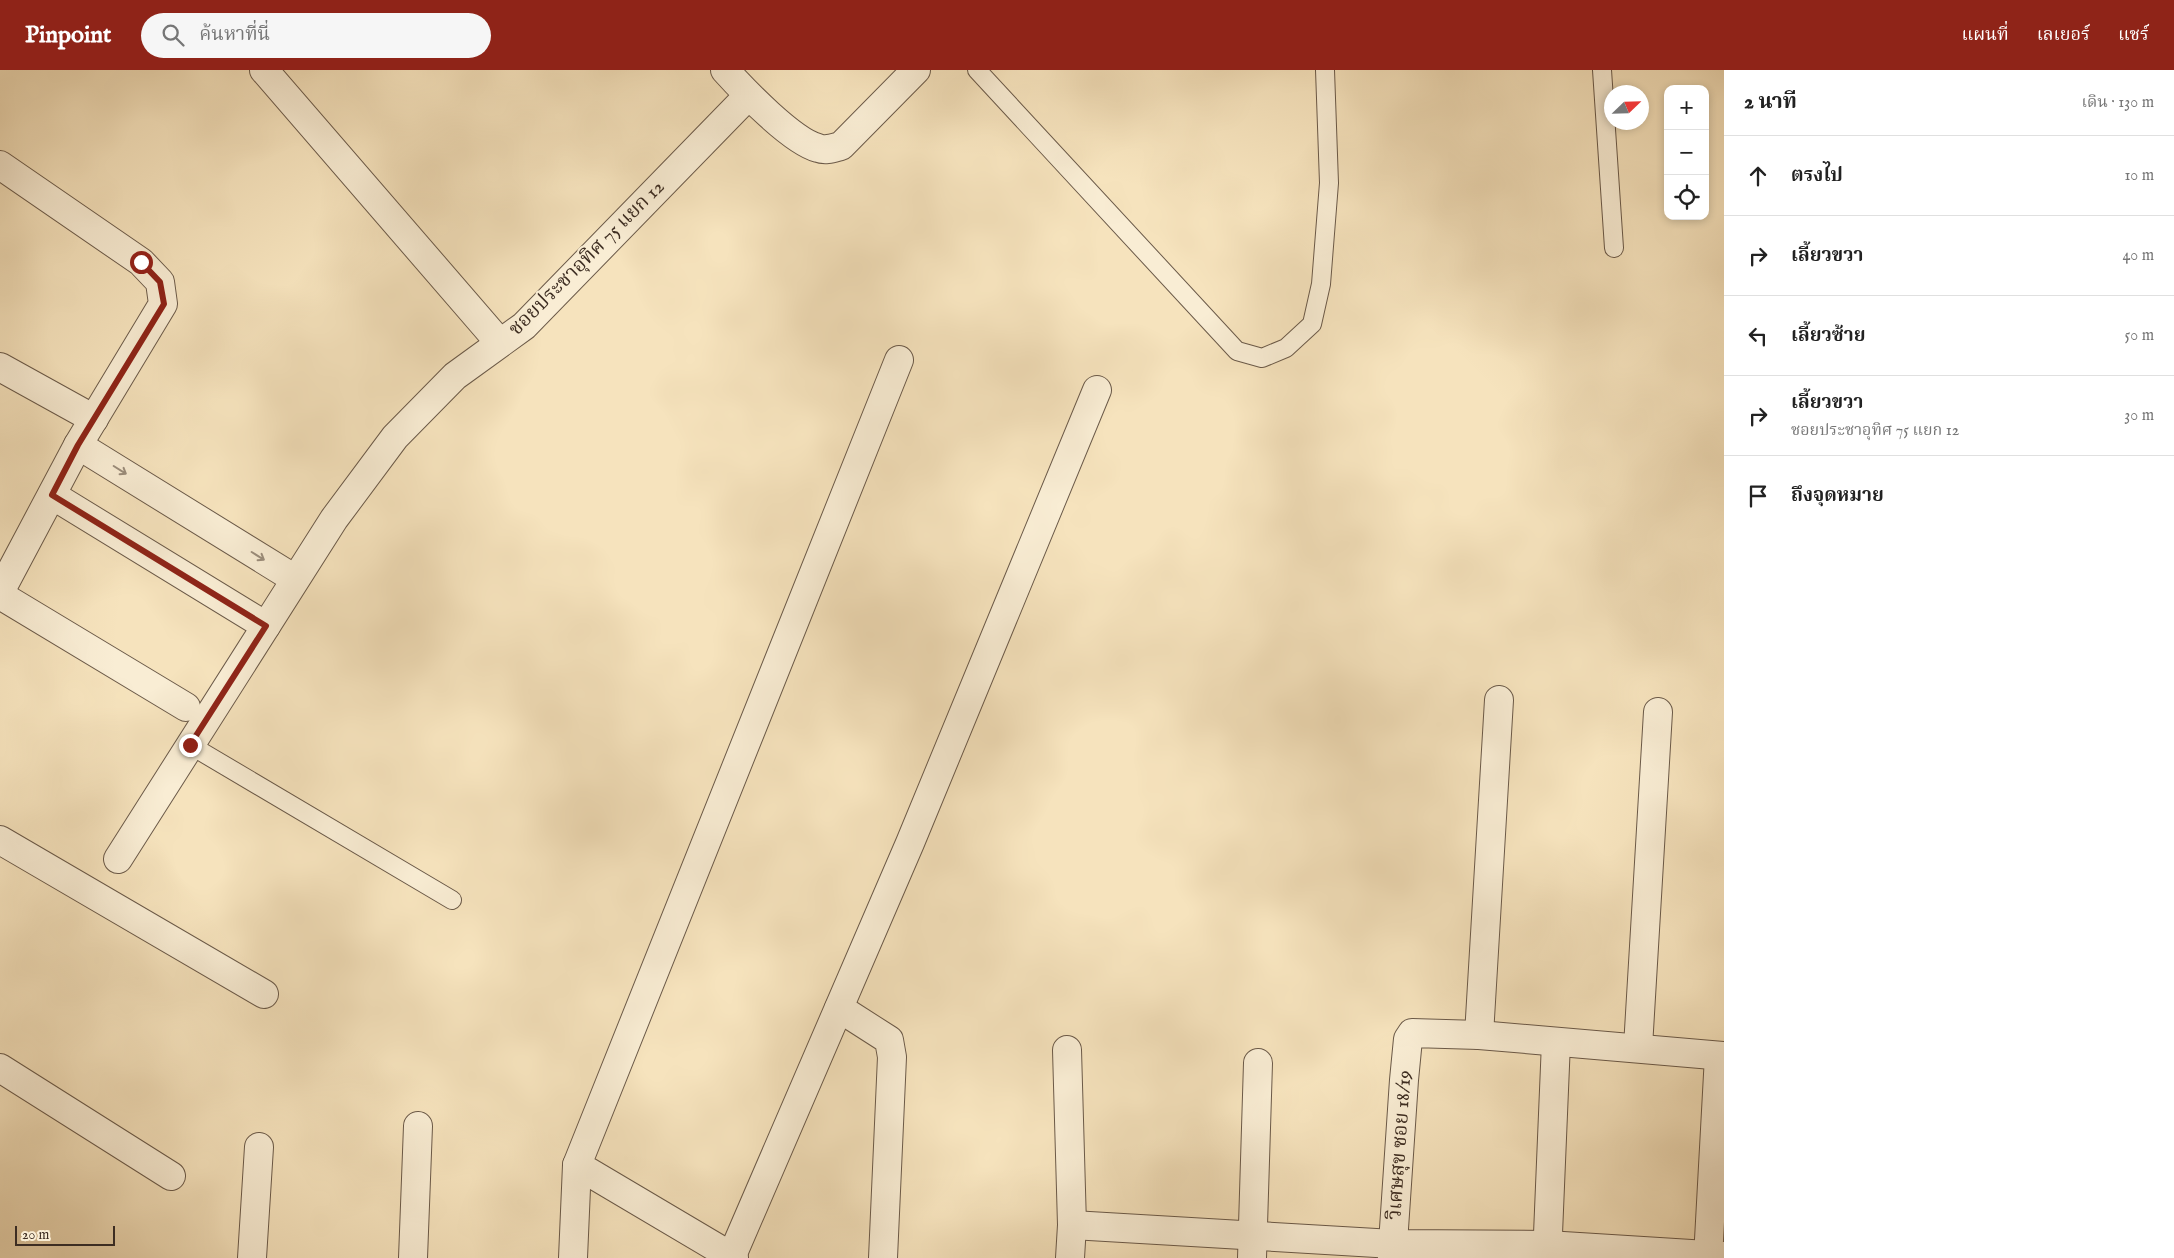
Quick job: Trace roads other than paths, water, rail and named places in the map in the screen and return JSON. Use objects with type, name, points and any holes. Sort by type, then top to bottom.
[{"type":"street","points":[[264,70],[500,343]]},
{"type":"street","points":[[726,70],[748,96],[805,143],[826,150],[841,146],[916,70]]},
{"type":"street","name":"ชอยประชาอุทิศ 75 แยก 12","points":[[118,859],[334,519],[395,437],[454,376],[524,326],[748,96]]},
{"type":"street","points":[[0,165],[141,262],[160,282],[164,304],[78,445],[0,594],[186,707]]},
{"type":"street","points":[[573,1258],[576,1165],[899,360]]},
{"type":"street","points":[[0,367],[94,418]]},
{"type":"street","points":[[576,1165],[732,1258],[910,843],[1097,390]]},
{"type":"street","points":[[78,445],[295,579]]},
{"type":"street","points":[[52,495],[266,626]]},
{"type":"street","points":[[1072,1225],[1253,1246],[1393,1251],[1547,1252],[1713,1257],[1722,1056],[1638,1047],[1479,1035],[1500,700]]},
{"type":"street","points":[[1638,1047],[1658,712]]},
{"type":"street","points":[[0,840],[264,994]]},
{"type":"street","points":[[839,1008],[889,1040],[892,1057],[883,1258]]},
{"type":"street","name":"วิเศษสุข ซอย 18/19","points":[[1393,1251],[1408,1039],[1412,1033],[1479,1035]]},
{"type":"street","points":[[1547,1252],[1556,1042]]},
{"type":"street","points":[[1067,1050],[1072,1225],[1070,1258]]},
{"type":"street","points":[[1253,1246],[1258,1063]]},
{"type":"street","points":[[0,1068],[171,1176]]},
{"type":"street","points":[[413,1258],[418,1126]]},
{"type":"street","points":[[252,1258],[259,1147]]},
{"type":"lane","points":[[977,70],[1237,351],[1262,358],[1286,348],[1312,324],[1321,284],[1330,183],[1325,70]]},
{"type":"lane","points":[[1602,70],[1614,248]]},
{"type":"lane","points":[[190,745],[452,900]]}]
